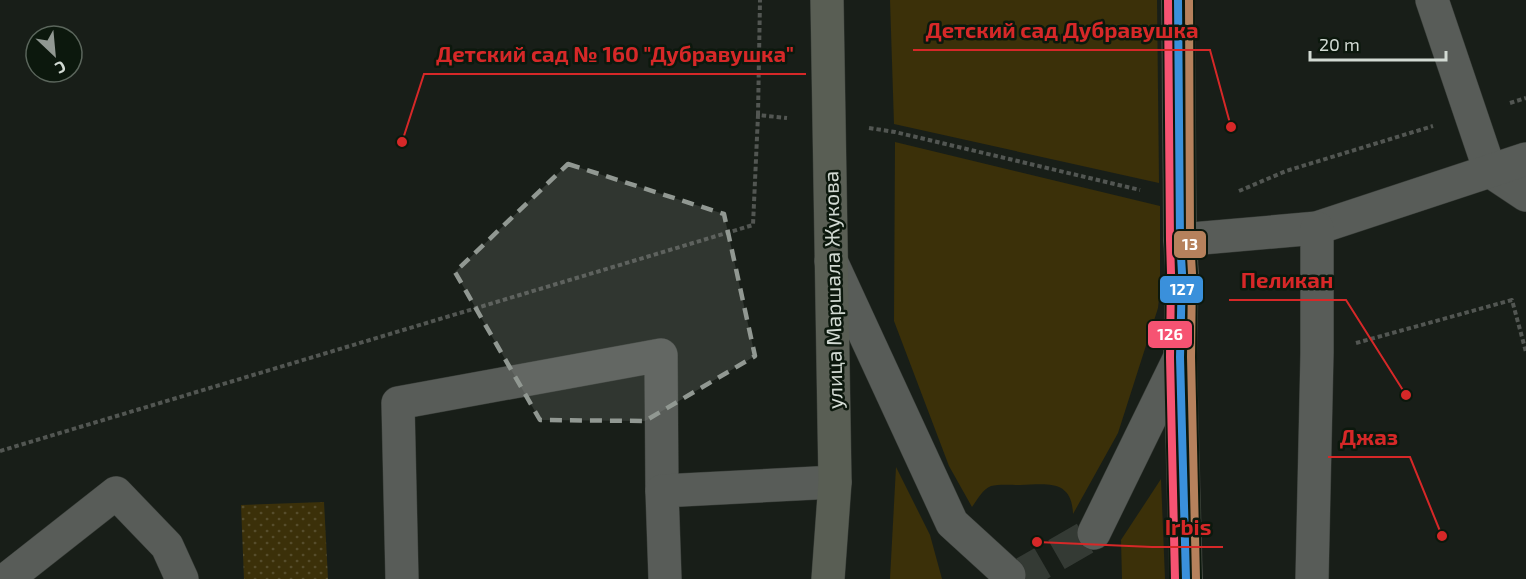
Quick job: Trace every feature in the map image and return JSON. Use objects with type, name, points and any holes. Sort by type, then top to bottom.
[{"type":"main road","name":"улица Маршала Жукова","points":[[827,0],[836,482],[828,579]]},
{"type":"main road","points":[[1178,0],[1182,273],[1180,357],[1186,579]]},
{"type":"lane","points":[[1432,0],[1490,171],[1526,195]]},
{"type":"lane","points":[[1180,240],[1317,228],[1526,159]]},
{"type":"lane","points":[[1312,579],[1317,228]]},
{"type":"lane","points":[[831,261],[952,523],[1009,575]]},
{"type":"lane","points":[[402,579],[398,403],[661,355],[665,579]]},
{"type":"lane","points":[[1094,533],[1180,357]]},
{"type":"lane","points":[[662,491],[836,482]]},
{"type":"lane","points":[[4,579],[9,578],[116,493],[166,546],[182,579]]},
{"type":"path","points":[[0,451],[753,225],[760,0]]},
{"type":"path","points":[[758,116],[895,132],[1155,194],[1230,195],[1286,171],[1526,98]]},
{"type":"path","points":[[1317,353],[1512,300],[1526,352]]},
{"type":"highlighted area","points":[[568,164],[724,214],[755,356],[645,421],[540,420],[455,272]]},
{"type":"shaded area","points":[[890,0],[1157,0],[1159,183],[894,124]]},
{"type":"shaded area","points":[[895,142],[1160,206],[1158,308],[1118,433],[1073,514],[1072,503],[1063,489],[1048,485],[991,486],[983,492],[972,507],[949,466],[894,321]]},
{"type":"shaded area","points":[[896,467],[930,535],[942,579],[890,579]]},
{"type":"shaded area","points":[[1161,479],[1165,579],[1122,579],[1121,540]]},
{"type":"shaded area","points":[[324,502],[328,579],[244,579],[241,505]]},
{"type":"tunnel","points":[[1014,579],[1094,533]]},
{"type":"transit line","name":"126","points":[[1168,0],[1170,357],[1175,579]]},
{"type":"transit line","name":"127","points":[[1178,0],[1182,273],[1180,357],[1186,579]]},
{"type":"transit line","name":"13","points":[[1189,0],[1191,357],[1196,579]]},
{"type":"place","name":"Детский сад Дубравушка","points":[[1231,127]]},
{"type":"place","name":"Детский сад № 160 \"Дубравушка\"","points":[[402,142]]},
{"type":"place","name":"Пеликан","points":[[1406,395]]},
{"type":"place","name":"Джаз","points":[[1442,536]]},
{"type":"place","name":"Irbis","points":[[1037,542]]}]
